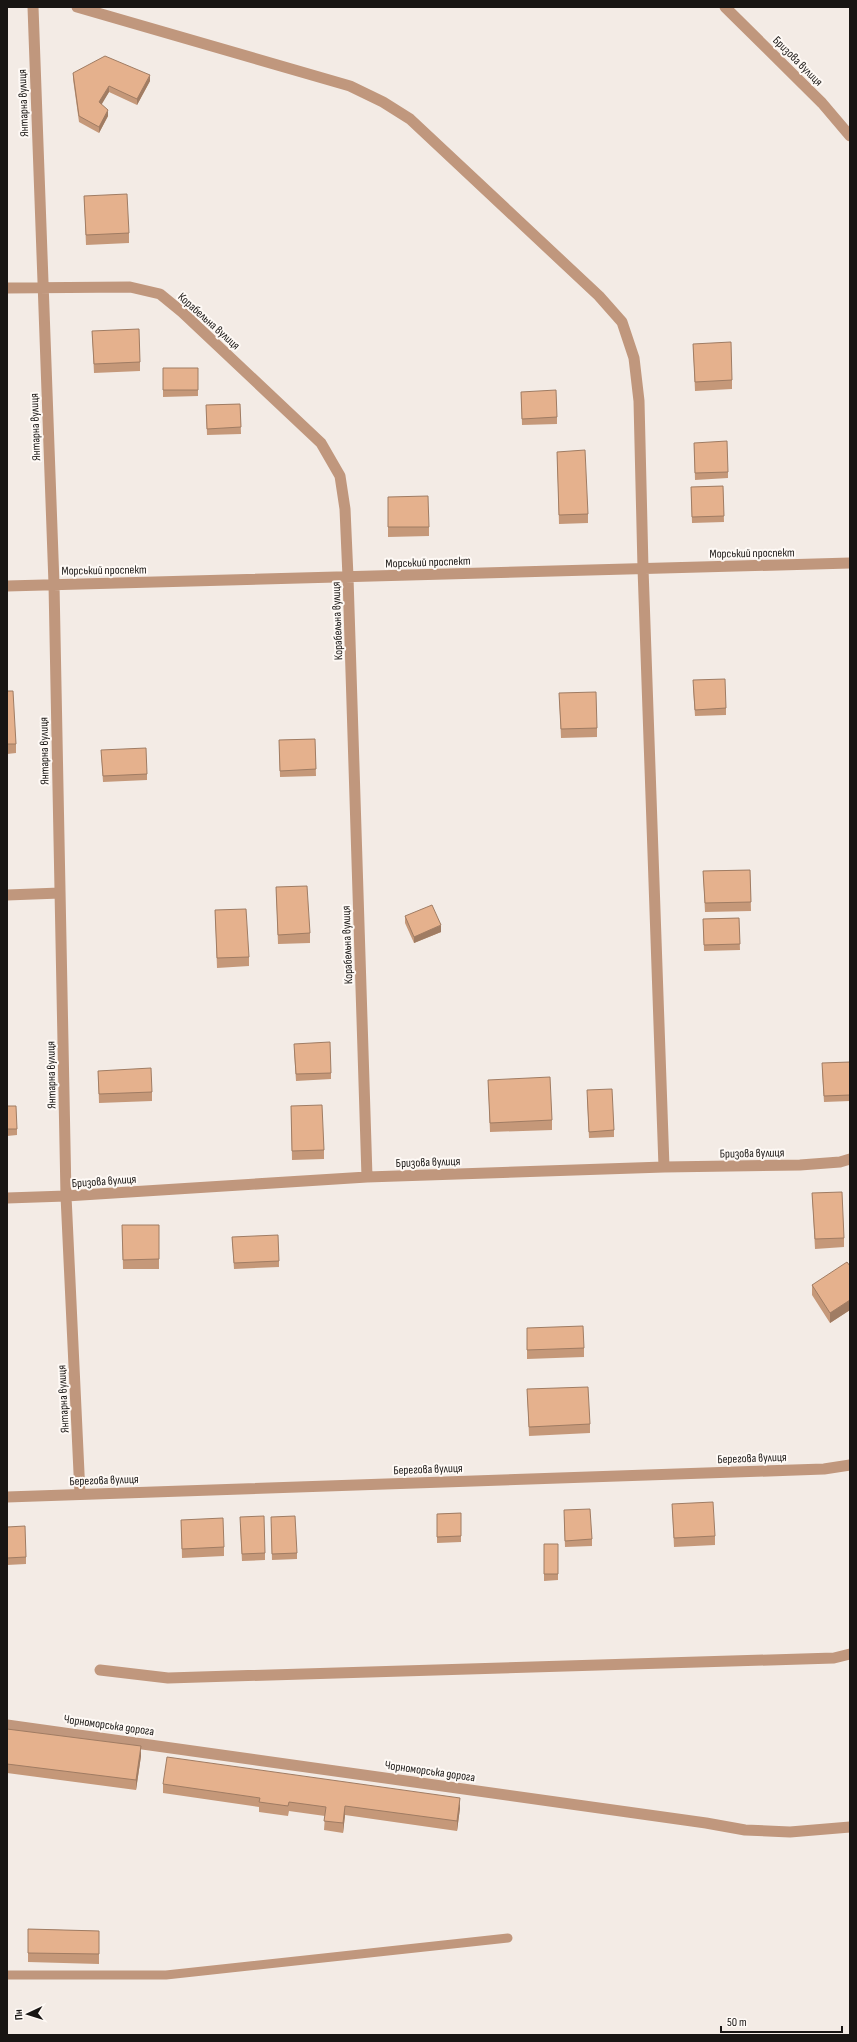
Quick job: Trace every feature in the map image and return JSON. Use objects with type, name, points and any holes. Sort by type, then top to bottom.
[{"type":"street","name":"Янтарна вулиця","points":[[33,7],[54,584],[66,1196],[80,1494]]},
{"type":"street","points":[[77,7],[350,86],[383,102],[410,119],[599,296],[622,322],[634,358],[639,401],[643,568],[664,1167]]},
{"type":"street","name":"Бризова вулиця","points":[[725,7],[822,103],[850,136]]},
{"type":"street","name":"Корабельна вулиця","points":[[7,288],[43,286],[130,287],[160,294],[182,312],[321,443],[340,476],[345,509],[348,577],[367,1177]]},
{"type":"street","name":"Морський проспект","points":[[7,586],[850,563]]},
{"type":"street","points":[[7,895],[60,893]]},
{"type":"street","name":"Бризова вулиця","points":[[7,1198],[66,1196],[367,1177],[664,1167],[800,1165],[840,1162],[850,1159]]},
{"type":"street","name":"Берегова вулиця","points":[[7,1497],[808,1469],[850,1466]]},
{"type":"street","points":[[100,1670],[168,1678],[834,1658],[850,1654]]},
{"type":"street","name":"Чорноморська дорога","points":[[7,1725],[745,1830],[790,1832],[850,1827]]},
{"type":"lane","points":[[7,1975],[166,1975],[508,1938]]},
{"type":"building","points":[[105,56],[150,75],[137,99],[109,86],[99,102],[108,110],[99,127],[79,116],[73,73]]},
{"type":"building","points":[[127,194],[129,233],[86,235],[84,196]]},
{"type":"building","points":[[139,329],[140,362],[94,364],[92,331]]},
{"type":"building","points":[[731,342],[732,380],[695,382],[693,344]]},
{"type":"building","points":[[163,368],[198,368],[198,390],[163,390]]},
{"type":"building","points":[[556,390],[557,417],[522,419],[521,392]]},
{"type":"building","points":[[240,404],[241,427],[207,429],[206,405]]},
{"type":"building","points":[[727,441],[728,472],[695,473],[694,443]]},
{"type":"building","points":[[585,450],[588,514],[559,515],[557,452]]},
{"type":"building","points":[[723,486],[724,516],[692,517],[691,487]]},
{"type":"building","points":[[428,496],[429,527],[388,527],[388,497]]},
{"type":"building","points":[[725,679],[726,708],[695,710],[693,680]]},
{"type":"building","points":[[7,691],[13,691],[16,744],[7,744]]},
{"type":"building","points":[[596,692],[597,728],[561,729],[559,693]]},
{"type":"building","points":[[315,739],[316,769],[280,771],[279,740]]},
{"type":"building","points":[[146,748],[147,774],[103,776],[101,750]]},
{"type":"building","points":[[750,870],[751,902],[705,903],[703,871]]},
{"type":"building","points":[[307,886],[310,933],[278,935],[276,887]]},
{"type":"building","points":[[432,905],[441,925],[414,937],[405,916]]},
{"type":"building","points":[[246,909],[249,957],[217,958],[215,910]]},
{"type":"building","points":[[739,918],[740,944],[704,945],[703,919]]},
{"type":"building","points":[[330,1042],[331,1073],[296,1074],[294,1044]]},
{"type":"building","points":[[850,1062],[850,1095],[824,1096],[822,1063]]},
{"type":"building","points":[[151,1068],[152,1092],[99,1094],[98,1071]]},
{"type":"building","points":[[550,1077],[552,1120],[490,1123],[488,1080]]},
{"type":"building","points":[[612,1089],[614,1130],[589,1132],[587,1090]]},
{"type":"building","points":[[322,1105],[324,1150],[292,1151],[291,1106]]},
{"type":"building","points":[[7,1106],[16,1106],[17,1129],[7,1129]]},
{"type":"building","points":[[842,1192],[844,1238],[815,1239],[812,1193]]},
{"type":"building","points":[[122,1225],[159,1225],[159,1259],[123,1260]]},
{"type":"building","points":[[278,1235],[279,1261],[234,1263],[232,1237]]},
{"type":"building","points":[[847,1262],[850,1266],[850,1300],[830,1313],[812,1285]]},
{"type":"building","points":[[583,1326],[584,1348],[527,1350],[527,1328]]},
{"type":"building","points":[[588,1387],[590,1424],[529,1427],[527,1389]]},
{"type":"building","points":[[713,1502],[715,1536],[674,1538],[672,1504]]},
{"type":"building","points":[[590,1509],[592,1539],[565,1541],[564,1510]]},
{"type":"building","points":[[461,1513],[461,1536],[437,1537],[437,1514]]},
{"type":"building","points":[[264,1516],[265,1553],[242,1554],[240,1517]]},
{"type":"building","points":[[295,1516],[297,1553],[272,1554],[271,1517]]},
{"type":"building","points":[[223,1518],[224,1547],[182,1549],[181,1520]]},
{"type":"building","points":[[25,1526],[26,1557],[7,1558],[7,1527]]},
{"type":"building","points":[[544,1544],[558,1544],[558,1574],[544,1574]]},
{"type":"building","points":[[7,1729],[141,1746],[136,1780],[7,1764]]},
{"type":"building","points":[[167,1757],[460,1798],[457,1821],[345,1806],[343,1823],[324,1821],[326,1807],[289,1802],[288,1806],[259,1802],[260,1798],[163,1784]]},
{"type":"building","points":[[28,1929],[99,1931],[99,1954],[28,1953]]}]
